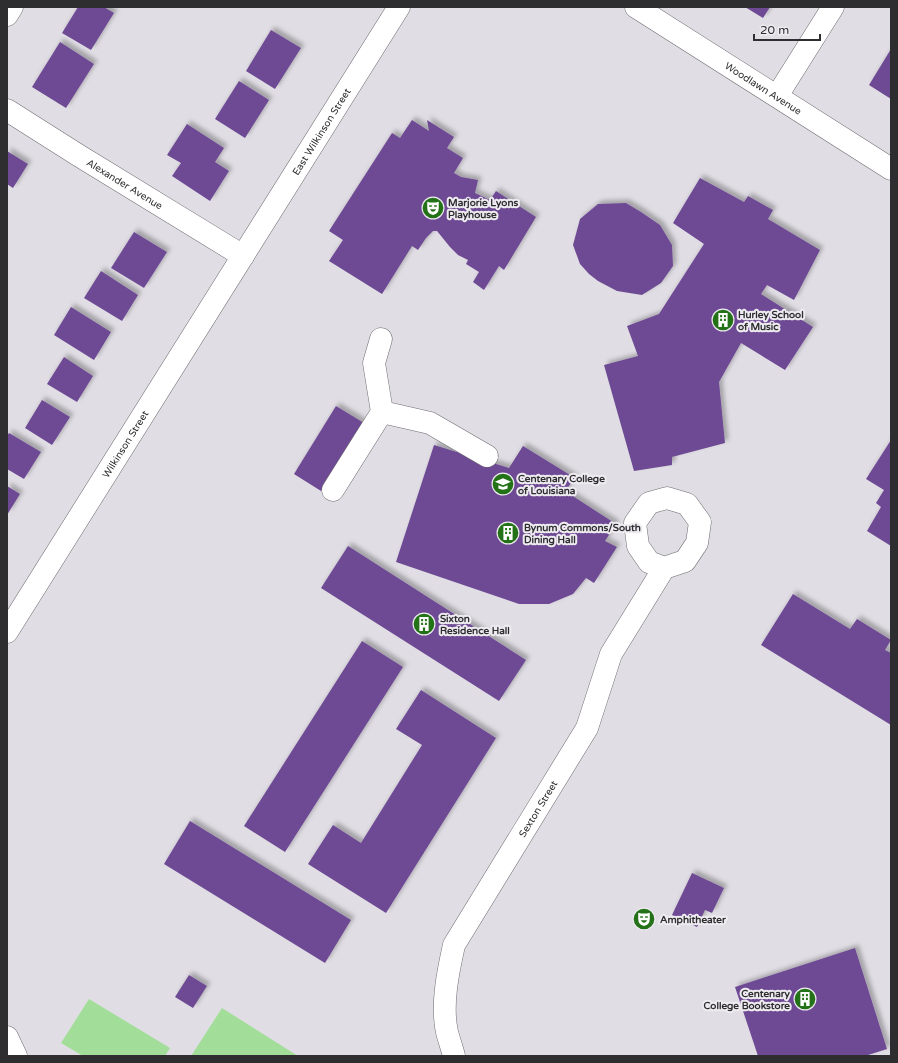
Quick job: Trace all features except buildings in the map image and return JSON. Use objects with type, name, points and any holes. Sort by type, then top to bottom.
[{"type":"street","points":[[7,14],[12,7]]},
{"type":"street","name":"East Wilkinson Street","points":[[243,256],[399,7]]},
{"type":"street","name":"Woodlawn Avenue","points":[[636,7],[891,169]]},
{"type":"street","points":[[777,96],[833,7]]},
{"type":"street","name":"Alexander Avenue","points":[[7,110],[243,256]]},
{"type":"street","name":"Wilkinson Street","points":[[7,632],[243,256]]},
{"type":"street","points":[[333,490],[382,412],[374,364],[381,339]]},
{"type":"street","points":[[382,412],[430,423],[487,456]]},
{"type":"street","name":"Sexton Street","points":[[454,1056],[447,1031],[445,1004],[448,972],[454,946],[587,728],[611,654],[664,568]]},
{"type":"street","points":[[7,1037],[16,1056]]},
{"type":"green space","points":[[89,999],[170,1048],[165,1056],[83,1056],[61,1043]]},
{"type":"green space","points":[[222,1008],[298,1056],[191,1056]]},
{"type":"place","name":"Marjorie Lyons Playhouse","points":[[433,208]]},
{"type":"place","name":"Hurley School of Music","points":[[723,320]]},
{"type":"place","name":"Centenary College of Louisiana","points":[[503,484]]},
{"type":"place","name":"Bynum Commons/South Dining Hall","points":[[508,533]]},
{"type":"place","name":"Sixton Residence Hall","points":[[424,624]]},
{"type":"place","name":"Amphitheater","points":[[644,919]]},
{"type":"place","name":"Centenary College Bookstore","points":[[805,999]]}]
